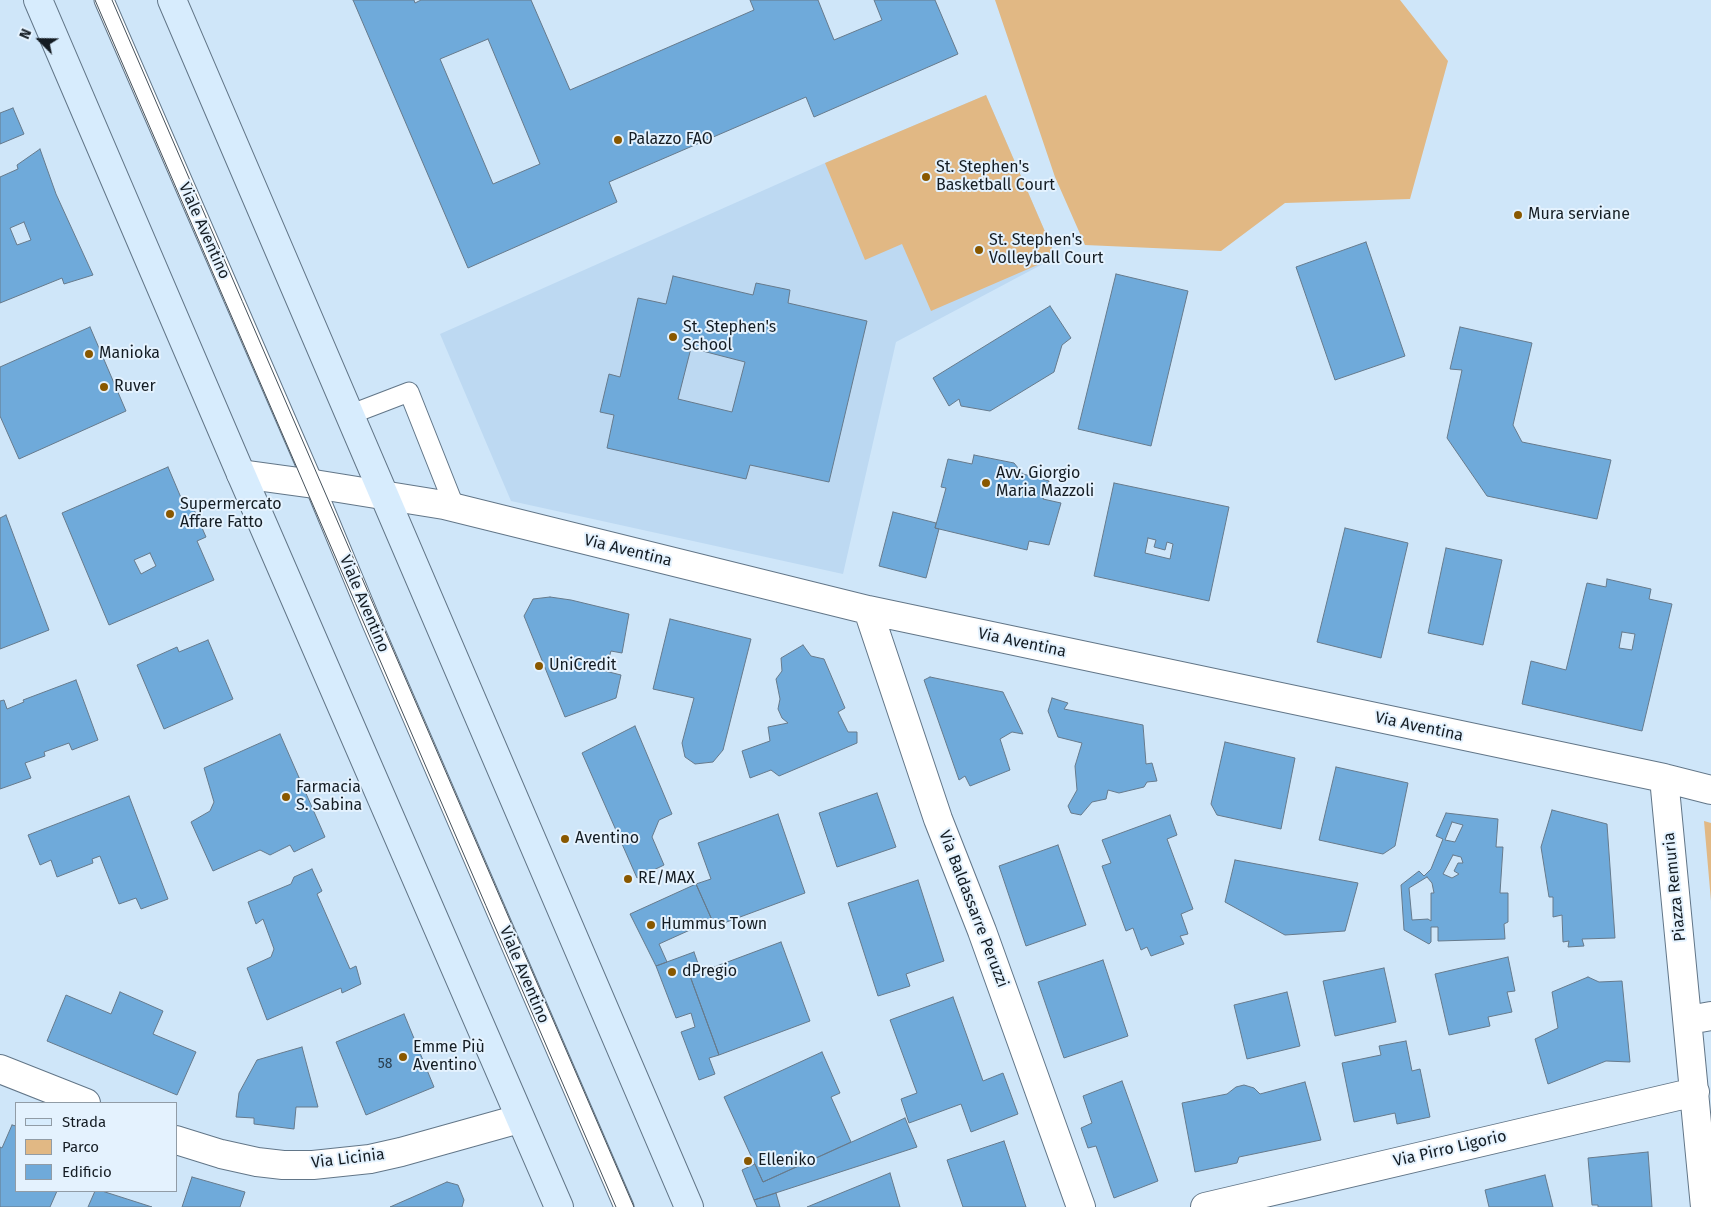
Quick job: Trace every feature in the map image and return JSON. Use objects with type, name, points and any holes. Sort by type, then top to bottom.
[{"type":"main road","points":[[38,0],[519,1119],[559,1207]]},
{"type":"main road","points":[[172,0],[688,1207]]},
{"type":"street","name":"Via Aventina","points":[[241,474],[444,505],[868,610],[1664,778]]},
{"type":"street","name":"Via Baldassarre Peruzzi","points":[[868,610],[938,819],[982,931],[1081,1207]]},
{"type":"street","points":[[1664,778],[1711,790]]},
{"type":"street","name":"Piazza Remuria","points":[[1664,778],[1700,1018],[1695,1092],[1705,1207]]},
{"type":"street","points":[[0,1069],[83,1102]]},
{"type":"street","name":"Via Pirro Ligorio","points":[[1205,1207],[1695,1092]]},
{"type":"street","name":"Via Licinia","points":[[178,1141],[221,1154],[257,1162],[283,1165],[313,1165],[363,1160],[401,1152],[519,1119]]},
{"type":"lane","name":"Viale Aventino","points":[[104,0],[624,1207]]},
{"type":"lane","points":[[349,415],[409,392],[455,508]]},
{"type":"shaded area","name":"St. Stephen's School","points":[[986,95],[1056,257],[896,342],[843,574],[511,501],[440,334],[825,163]]},
{"type":"green space","points":[[995,0],[1400,0],[1448,61],[1410,199],[1285,203],[1221,251],[1085,245],[1055,177]]},
{"type":"green space","name":"St. Stephen's Basketball Court","points":[[986,95],[1056,257],[931,311],[902,244],[865,260],[825,163]]},
{"type":"green space","points":[[1704,821],[1711,823],[1711,901]]},
{"type":"building","name":"Palazzo FAO","points":[[353,0],[414,0],[415,3],[421,0],[531,0],[570,90],[754,10],[750,0],[818,0],[834,40],[882,20],[874,0],[935,0],[958,54],[814,117],[806,97],[609,182],[617,202],[468,268]],"holes":[[[488,39],[540,164],[493,184],[440,59]]]},
{"type":"building","points":[[13,108],[24,134],[0,144],[0,113]]},
{"type":"building","points":[[40,149],[56,194],[93,275],[64,284],[62,278],[0,303],[0,177],[18,169],[17,165]],"holes":[[[24,222],[31,240],[17,245],[10,228]]]},
{"type":"building","points":[[1366,242],[1405,356],[1335,380],[1296,267]]},
{"type":"building","points":[[1116,274],[1188,291],[1151,446],[1078,429]]},
{"type":"building","points":[[673,276],[753,295],[756,283],[790,290],[788,303],[867,321],[829,482],[750,465],[746,479],[607,448],[614,415],[600,412],[609,374],[620,377],[638,298],[666,304]],"holes":[[[691,348],[745,362],[732,412],[678,399]]]},
{"type":"building","points":[[1050,306],[1071,338],[1062,345],[1054,372],[990,411],[961,406],[959,399],[949,406],[933,378]]},
{"type":"building","points":[[90,327],[126,411],[19,459],[0,416],[0,367]]},
{"type":"building","points":[[1460,327],[1532,343],[1513,425],[1522,442],[1611,460],[1597,519],[1487,496],[1447,438],[1462,370],[1450,369]]},
{"type":"building","points":[[974,455],[1014,463],[1023,474],[1049,481],[1043,499],[1061,503],[1049,545],[1029,541],[1027,550],[935,528],[946,488],[941,487],[948,459],[972,464]]},
{"type":"building","points":[[168,467],[182,500],[189,498],[206,537],[197,541],[214,580],[109,625],[62,513]],"holes":[[[150,553],[156,566],[141,574],[134,560]]]},
{"type":"building","points":[[1114,483],[1229,507],[1209,601],[1094,576]],"holes":[[[1148,538],[1156,540],[1154,547],[1165,550],[1167,542],[1173,544],[1170,559],[1145,553]]]},
{"type":"building","points":[[893,512],[936,523],[935,528],[939,529],[926,578],[879,566]]},
{"type":"building","points":[[6,515],[49,630],[0,649],[0,518]]},
{"type":"building","points":[[1345,528],[1408,543],[1381,658],[1317,642]]},
{"type":"building","points":[[1446,548],[1502,560],[1483,645],[1428,633]]},
{"type":"building","points":[[1607,579],[1651,589],[1649,599],[1672,604],[1642,731],[1522,704],[1531,661],[1566,670],[1587,583],[1606,587]],"holes":[[[1622,632],[1635,634],[1632,650],[1619,648]]]},
{"type":"building","points":[[550,597],[629,614],[622,653],[611,651],[605,671],[621,675],[616,698],[565,717],[524,616],[533,599]]},
{"type":"building","points":[[670,619],[751,639],[723,750],[713,762],[695,764],[685,757],[682,743],[694,698],[653,689]]},
{"type":"building","points":[[208,640],[233,699],[164,729],[137,665],[177,647],[179,652]]},
{"type":"building","points":[[803,645],[811,656],[824,659],[845,708],[838,712],[848,732],[857,732],[857,743],[779,776],[771,770],[750,778],[742,751],[770,741],[768,727],[788,723],[782,718],[778,709],[780,699],[776,679],[782,671],[781,658]]},
{"type":"building","points":[[930,677],[1003,692],[1023,734],[1012,732],[1000,739],[1010,770],[970,786],[965,776],[959,780],[924,680]]},
{"type":"building","points":[[76,680],[98,740],[72,750],[69,743],[44,752],[45,756],[25,763],[31,778],[0,789],[0,701],[4,700],[7,709],[24,702],[23,700]]},
{"type":"building","points":[[1052,698],[1068,703],[1064,709],[1143,725],[1146,764],[1152,763],[1157,781],[1147,782],[1144,787],[1119,793],[1108,790],[1106,799],[1092,802],[1081,815],[1071,813],[1068,806],[1077,790],[1075,766],[1082,743],[1058,737],[1048,711]]},
{"type":"building","points":[[635,726],[672,814],[659,820],[652,837],[664,865],[637,878],[582,753]]},
{"type":"building","points":[[280,734],[325,837],[294,852],[290,845],[270,855],[260,850],[213,871],[191,822],[210,811],[214,802],[204,768]]},
{"type":"building","points":[[1225,742],[1295,758],[1281,829],[1217,815],[1211,804]]},
{"type":"building","points":[[1336,767],[1408,783],[1395,846],[1383,854],[1319,840]]},
{"type":"building","points":[[877,793],[896,847],[837,867],[819,813]]},
{"type":"building","points":[[129,796],[168,899],[141,909],[136,898],[119,904],[100,856],[92,859],[93,863],[57,877],[51,860],[40,865],[28,835]]},
{"type":"building","points":[[1552,810],[1607,824],[1615,938],[1582,939],[1584,946],[1568,947],[1569,941],[1563,942],[1562,915],[1553,917],[1553,897],[1549,897],[1541,847]]},
{"type":"building","points":[[1446,813],[1498,819],[1496,847],[1503,847],[1500,893],[1508,893],[1508,922],[1504,924],[1505,939],[1438,941],[1438,927],[1431,927],[1431,942],[1429,944],[1404,930],[1401,885],[1419,871],[1424,876],[1431,869],[1443,839],[1436,836]],"holes":[[[1452,822],[1463,825],[1455,842],[1445,840]],[[1453,855],[1461,857],[1463,863],[1458,863],[1454,871],[1459,874],[1452,878],[1443,874]],[[1427,877],[1432,883],[1434,893],[1431,893],[1431,921],[1428,919],[1412,920],[1409,888]]]},
{"type":"building","points":[[778,814],[805,893],[713,927],[712,920],[696,884],[711,879],[698,843]]},
{"type":"building","points":[[1170,815],[1177,835],[1167,839],[1193,909],[1181,914],[1188,934],[1180,936],[1184,944],[1151,956],[1147,947],[1141,950],[1133,928],[1126,931],[1102,866],[1111,863],[1102,840]]},
{"type":"building","points":[[1058,845],[1086,925],[1026,946],[999,866]]},
{"type":"building","points":[[1235,860],[1358,883],[1345,931],[1285,935],[1225,902]]},
{"type":"building","points":[[312,869],[322,891],[317,894],[350,969],[356,966],[361,984],[342,993],[341,988],[267,1020],[247,968],[271,957],[274,949],[263,919],[256,924],[248,902],[291,884],[294,877]]},
{"type":"building","points":[[918,880],[944,961],[906,974],[910,986],[878,996],[848,903]]},
{"type":"building","points":[[696,884],[712,920],[659,944],[667,962],[656,966],[630,914]]},
{"type":"building","points":[[781,942],[810,1021],[719,1055],[690,976]]},
{"type":"building","points":[[694,952],[701,972],[690,976],[719,1055],[709,1058],[715,1074],[699,1080],[681,1032],[695,1027],[691,1013],[676,1018],[656,966]]},
{"type":"building","points":[[1508,957],[1515,991],[1507,992],[1512,1012],[1488,1017],[1490,1026],[1449,1035],[1435,974]]},
{"type":"building","points":[[1103,960],[1128,1036],[1064,1058],[1038,982]]},
{"type":"building","points":[[1384,968],[1396,1022],[1335,1036],[1323,981]]},
{"type":"building","points":[[1588,977],[1599,982],[1622,981],[1630,1062],[1606,1061],[1548,1084],[1535,1039],[1558,1028],[1552,992]]},
{"type":"building","points":[[120,992],[163,1011],[153,1034],[196,1052],[177,1095],[47,1041],[66,995],[111,1014]]},
{"type":"building","points":[[1287,992],[1300,1046],[1247,1059],[1234,1005]]},
{"type":"building","points":[[953,997],[983,1081],[1003,1073],[1018,1114],[971,1132],[961,1104],[909,1123],[901,1099],[917,1093],[890,1020]]},
{"type":"building","points":[[404,1014],[434,1087],[366,1115],[336,1042]]},
{"type":"building","points":[[1406,1041],[1412,1071],[1420,1069],[1430,1117],[1397,1124],[1395,1113],[1354,1122],[1342,1063],[1381,1055],[1379,1046]]},
{"type":"building","points":[[302,1047],[318,1107],[296,1107],[294,1129],[254,1124],[254,1118],[236,1117],[239,1093],[257,1060]]},
{"type":"building","points":[[822,1052],[840,1093],[831,1097],[851,1142],[763,1182],[724,1097]]},
{"type":"building","points":[[1122,1081],[1158,1181],[1114,1198],[1096,1146],[1088,1148],[1081,1128],[1092,1123],[1083,1096]]},
{"type":"building","points":[[1305,1082],[1321,1140],[1239,1157],[1237,1163],[1195,1172],[1182,1103],[1227,1094],[1236,1087],[1244,1085],[1254,1088],[1260,1094]]},
{"type":"building","points":[[905,1118],[917,1147],[754,1200],[742,1170],[755,1164],[763,1182]]},
{"type":"building","points":[[12,1125],[15,1126],[15,1192],[57,1192],[50,1207],[0,1207],[0,1147],[2,1148]]},
{"type":"building","points":[[1004,1141],[1026,1207],[963,1207],[947,1160]]},
{"type":"building","points":[[1648,1152],[1652,1207],[1598,1207],[1598,1205],[1592,1205],[1588,1158]]},
{"type":"building","points":[[890,1173],[900,1207],[807,1207]]},
{"type":"building","points":[[1545,1175],[1553,1207],[1489,1207],[1485,1190]]},
{"type":"building","points":[[192,1177],[245,1192],[240,1207],[182,1207]]},
{"type":"building","points":[[447,1182],[458,1185],[464,1200],[462,1207],[390,1207]]},
{"type":"building","points":[[95,1192],[105,1192],[152,1207],[88,1207]]},
{"type":"building","points":[[776,1193],[780,1207],[757,1207],[754,1200]]},
{"type":"tram line","points":[[95,0],[616,1207]]},
{"type":"tram line","points":[[112,0],[634,1207]]},
{"type":"place","name":"Palazzo FAO","points":[[618,140]]},
{"type":"place","name":"St. Stephen's Basketball Court","points":[[926,177]]},
{"type":"place","name":"Mura serviane","points":[[1518,215]]},
{"type":"place","name":"St. Stephen's Volleyball Court","points":[[979,250]]},
{"type":"place","name":"St. Stephen's School","points":[[673,337]]},
{"type":"place","name":"Manioka","points":[[89,354]]},
{"type":"place","name":"Ruver","points":[[104,387]]},
{"type":"place","name":"Avv. Giorgio Maria Mazzoli","points":[[986,483]]},
{"type":"place","name":"Supermercato Affare Fatto","points":[[170,514]]},
{"type":"place","name":"UniCredit","points":[[539,666]]},
{"type":"place","name":"Farmacia S. Sabina","points":[[286,797]]},
{"type":"place","name":"Aventino","points":[[565,839]]},
{"type":"place","name":"RE/MAX","points":[[628,879]]},
{"type":"place","name":"Hummus Town","points":[[651,925]]},
{"type":"place","name":"dPregio","points":[[672,972]]},
{"type":"place","name":"Emme Più Aventino","points":[[403,1057]]},
{"type":"place","name":"Elleniko","points":[[748,1161]]}]
